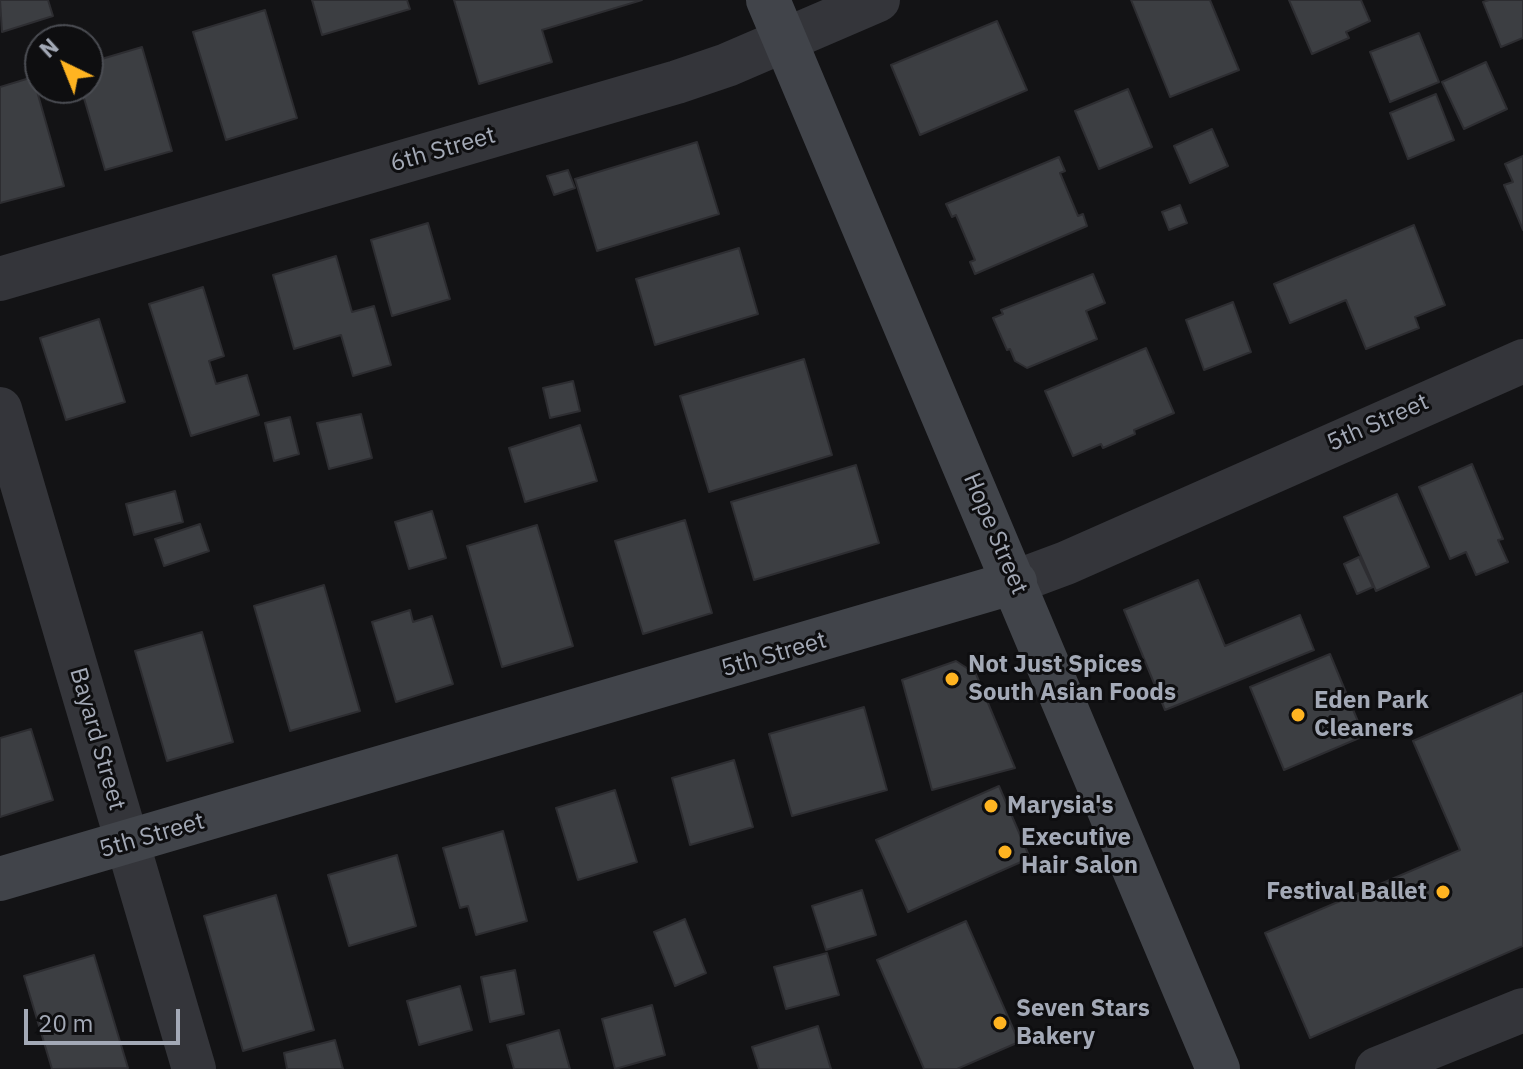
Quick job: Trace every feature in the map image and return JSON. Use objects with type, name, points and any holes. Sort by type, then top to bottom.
[{"type":"main road","name":"Hope Street","points":[[776,20],[1218,1069]]},
{"type":"main road","name":"5th Street","points":[[0,879],[1015,582]]},
{"type":"street","name":"6th Street","points":[[0,279],[677,82],[727,65],[776,20],[878,0]]},
{"type":"street","name":"5th Street","points":[[1015,582],[1066,563],[1523,361]]},
{"type":"street","name":"Bayard Street","points":[[0,409],[194,1069]]},
{"type":"street","points":[[1377,1069],[1523,1010]]},
{"type":"building","points":[[0,0],[48,0],[53,16],[2,32]]},
{"type":"building","points":[[312,0],[407,0],[410,9],[322,35]]},
{"type":"building","points":[[454,0],[642,0],[542,30],[552,62],[479,84]]},
{"type":"building","points":[[1131,0],[1210,0],[1239,70],[1170,97]]},
{"type":"building","points":[[1289,0],[1361,0],[1370,21],[1346,32],[1349,38],[1312,54]]},
{"type":"building","points":[[1523,0],[1523,38],[1501,47],[1483,2]]},
{"type":"building","points":[[265,10],[297,118],[226,140],[193,32]]},
{"type":"building","points":[[997,21],[1027,90],[920,135],[891,65]]},
{"type":"building","points":[[1419,33],[1439,82],[1390,102],[1370,52]]},
{"type":"building","points":[[142,47],[172,151],[105,170],[86,104],[104,104],[104,58]]},
{"type":"building","points":[[1486,62],[1507,109],[1464,129],[1442,82]]},
{"type":"building","points":[[24,80],[24,104],[41,104],[64,186],[0,203],[0,87]]},
{"type":"building","points":[[1128,89],[1152,147],[1099,169],[1075,111]]},
{"type":"building","points":[[1436,94],[1454,140],[1408,159],[1390,113]]},
{"type":"building","points":[[1212,129],[1228,166],[1190,183],[1174,146]]},
{"type":"building","points":[[697,142],[719,214],[597,251],[575,179]]},
{"type":"building","points":[[1523,156],[1523,230],[1504,185],[1513,182],[1505,164]]},
{"type":"building","points":[[1059,157],[1065,171],[1060,173],[1078,216],[1083,214],[1087,226],[975,274],[970,262],[975,260],[956,215],[952,217],[946,204]]},
{"type":"building","points":[[568,170],[575,188],[554,195],[547,176]]},
{"type":"building","points":[[1180,205],[1187,223],[1169,230],[1162,212]]},
{"type":"building","points":[[428,223],[450,299],[392,316],[371,240]]},
{"type":"building","points":[[1414,225],[1445,305],[1415,317],[1419,328],[1366,349],[1346,300],[1290,323],[1274,284]]},
{"type":"building","points":[[739,248],[758,314],[655,345],[636,279]]},
{"type":"building","points":[[336,256],[352,312],[374,306],[391,365],[353,376],[341,335],[294,349],[273,275]]},
{"type":"building","points":[[1093,274],[1105,303],[1086,311],[1097,339],[1027,368],[1015,361],[993,318],[1003,314],[1001,310]]},
{"type":"building","points":[[203,287],[224,356],[209,361],[216,384],[247,375],[259,415],[191,436],[149,304]]},
{"type":"building","points":[[1233,302],[1251,352],[1204,370],[1186,320]]},
{"type":"building","points":[[99,319],[125,402],[66,420],[40,338]]},
{"type":"building","points":[[1146,348],[1174,413],[1134,430],[1135,434],[1103,448],[1101,444],[1073,456],[1045,391]]},
{"type":"building","points":[[804,359],[832,455],[709,492],[680,396]]},
{"type":"building","points":[[573,381],[580,411],[550,418],[543,388]]},
{"type":"building","points":[[361,414],[372,458],[329,469],[317,423]]},
{"type":"building","points":[[290,417],[299,454],[274,461],[265,423]]},
{"type":"building","points":[[580,425],[597,481],[525,502],[509,448]]},
{"type":"building","points":[[1472,464],[1503,539],[1498,540],[1508,562],[1476,575],[1466,552],[1450,559],[1419,487]]},
{"type":"building","points":[[856,465],[879,543],[754,580],[731,502]]},
{"type":"building","points":[[175,491],[183,522],[134,535],[126,504]]},
{"type":"building","points":[[1397,494],[1429,567],[1376,591],[1344,517]]},
{"type":"building","points":[[432,511],[446,558],[409,569],[395,522]]},
{"type":"building","points":[[685,520],[712,613],[643,634],[615,541]]},
{"type":"building","points":[[200,524],[209,551],[164,566],[155,539]]},
{"type":"building","points":[[537,525],[573,646],[502,667],[467,546]]},
{"type":"building","points":[[1359,557],[1373,587],[1357,594],[1344,564]]},
{"type":"building","points":[[1198,580],[1225,646],[1300,615],[1314,650],[1165,710],[1124,610]]},
{"type":"building","points":[[324,585],[360,711],[290,731],[254,606]]},
{"type":"building","points":[[410,610],[413,622],[432,616],[453,684],[396,702],[372,622]]},
{"type":"building","points":[[202,632],[233,742],[167,761],[135,651]]},
{"type":"building","points":[[1330,654],[1364,736],[1284,770],[1250,687]]},
{"type":"building","points":[[956,661],[976,674],[1015,768],[932,790],[902,680]]},
{"type":"building","name":"Festival Ballet","points":[[1523,693],[1523,946],[1310,1038],[1265,933],[1460,850],[1413,741]]},
{"type":"building","points":[[864,707],[887,790],[792,816],[769,734]]},
{"type":"building","points":[[31,729],[53,800],[0,817],[0,738]]},
{"type":"building","points":[[734,760],[753,827],[690,845],[672,778]]},
{"type":"building","points":[[999,786],[1030,858],[908,912],[876,840]]},
{"type":"building","points":[[615,790],[637,862],[578,880],[556,808]]},
{"type":"building","points":[[503,831],[527,921],[476,935],[468,906],[460,908],[443,848]]},
{"type":"building","points":[[397,855],[416,926],[349,946],[328,875]]},
{"type":"building","points":[[862,890],[876,935],[826,950],[812,906]]},
{"type":"building","points":[[276,895],[314,1030],[243,1051],[204,916]]},
{"type":"building","points":[[685,919],[706,973],[675,986],[654,932]]},
{"type":"building","points":[[966,921],[1019,1042],[957,1069],[924,1069],[877,960]]},
{"type":"building","points":[[827,953],[839,995],[786,1009],[774,967]]},
{"type":"building","points":[[94,955],[128,1068],[52,1069],[24,976]]},
{"type":"building","points":[[515,970],[524,1014],[490,1022],[481,977]]},
{"type":"building","points":[[460,986],[472,1030],[419,1045],[407,1001]]},
{"type":"building","points":[[652,1005],[665,1055],[615,1069],[602,1019]]},
{"type":"building","points":[[818,1026],[831,1069],[759,1069],[752,1047]]},
{"type":"building","points":[[559,1030],[570,1069],[514,1069],[507,1045]]},
{"type":"building","points":[[335,1040],[343,1069],[287,1069],[284,1053]]},
{"type":"place","name":"Not Just Spices South Asian Foods","points":[[952,679]]},
{"type":"place","name":"Eden Park Cleaners","points":[[1298,715]]},
{"type":"place","name":"Marysia's","points":[[991,806]]},
{"type":"place","name":"Executive Hair Salon","points":[[1005,852]]},
{"type":"place","name":"Festival Ballet","points":[[1443,892]]},
{"type":"place","name":"Seven Stars Bakery","points":[[1000,1023]]}]
